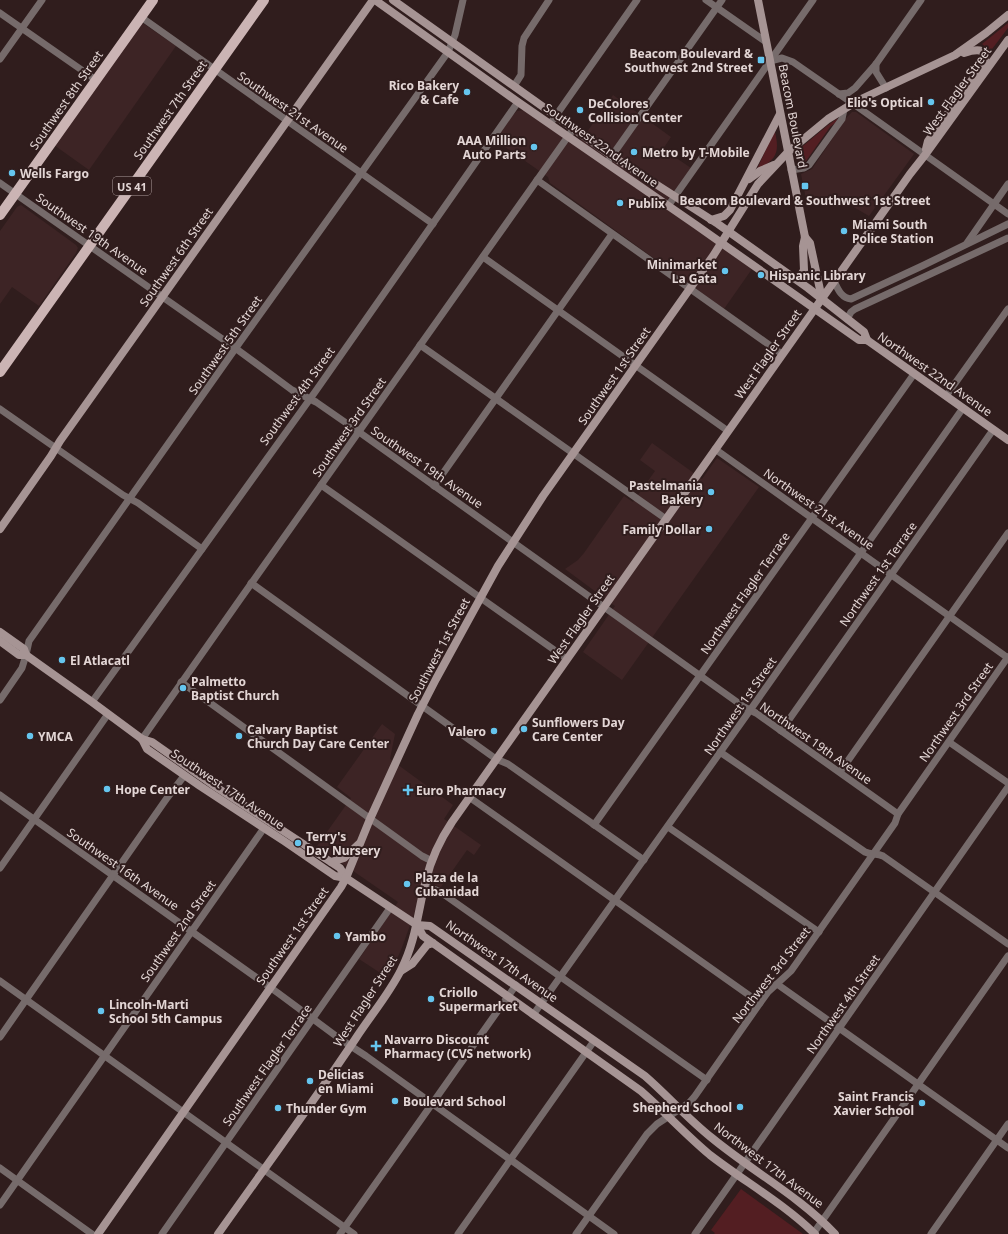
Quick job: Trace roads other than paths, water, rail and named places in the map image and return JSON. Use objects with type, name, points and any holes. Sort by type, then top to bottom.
[{"type":"main road","name":"Southwest 8th Street","points":[[0,215],[153,0]]},
{"type":"main road","name":"Southwest 7th Street","points":[[0,372],[264,0]]},
{"type":"main road","name":"Southwest 22nd Avenue","points":[[374,0],[814,309]]},
{"type":"main road","name":"Southwest 6th Street","points":[[0,529],[56,449],[60,441],[286,121],[374,0]]},
{"type":"main road","name":"Southwest 22nd Avenue","points":[[393,0],[612,156],[711,220],[822,299]]},
{"type":"main road","name":"Beacom Boulevard","points":[[758,0],[805,237],[803,246],[804,270],[799,276],[793,278]]},
{"type":"main road","name":"Southwest 1st Street","points":[[98,1234],[339,890],[346,878],[370,819],[422,706],[480,598],[513,542],[543,496],[722,243],[754,191],[774,165],[818,126],[853,104],[955,56],[1008,15]]},
{"type":"main road","name":"West Flagler Street","points":[[218,1234],[351,1046],[401,971],[412,946],[432,861],[446,832],[468,797],[913,169],[925,155],[1008,40]]},
{"type":"main road","points":[[925,155],[928,141],[984,63],[986,58],[985,54],[979,50],[973,50],[955,56]]},
{"type":"main road","points":[[711,220],[727,214],[747,180],[780,114]]},
{"type":"main road","points":[[747,180],[760,171],[774,165]]},
{"type":"main road","name":"Beacom Boulevard","points":[[805,237],[810,243],[822,299]]},
{"type":"main road","name":"Northwest 22nd Avenue","points":[[822,299],[864,332],[867,340],[1008,440]]},
{"type":"main road","name":"Northwest 22nd Avenue","points":[[814,309],[859,340],[867,340]]},
{"type":"main road","name":"Southwest 17th Avenue","points":[[0,632],[24,649],[26,655]]},
{"type":"main road","name":"Southwest 17th Avenue","points":[[0,642],[19,655],[26,655],[142,739],[152,742],[197,774],[340,868],[346,878],[417,925]]},
{"type":"main road","name":"Southwest 17th Avenue","points":[[142,739],[147,749],[184,776],[334,876],[346,878]]},
{"type":"main road","points":[[184,776],[188,774],[197,774]]},
{"type":"main road","points":[[264,818],[264,828]]},
{"type":"main road","points":[[331,862],[344,858],[361,842]]},
{"type":"main road","name":"Northwest 17th Avenue","points":[[417,925],[423,936],[433,944],[637,1089],[702,1148],[782,1206],[814,1234]]},
{"type":"main road","name":"Northwest 17th Avenue","points":[[417,925],[430,926],[645,1076],[711,1138],[790,1194],[835,1234]]},
{"type":"main road","points":[[401,971],[412,964],[427,945],[433,944]]},
{"type":"street","points":[[0,59],[42,0]]},
{"type":"street","name":"Southwest 5th Street","points":[[0,700],[22,668],[29,641],[448,52],[452,43],[463,0]]},
{"type":"street","points":[[514,86],[521,75],[522,46],[524,38],[549,0]]},
{"type":"street","points":[[550,124],[637,0]]},
{"type":"street","points":[[706,0],[766,42]]},
{"type":"street","points":[[607,163],[722,0]]},
{"type":"street","points":[[668,206],[813,0]]},
{"type":"street","points":[[839,94],[848,93],[853,90],[876,64],[921,0]]},
{"type":"street","points":[[0,13],[96,80]]},
{"type":"street","name":"Southwest 21st Avenue","points":[[141,17],[433,224]]},
{"type":"street","points":[[770,61],[782,58],[794,62],[1008,214]]},
{"type":"street","points":[[876,64],[876,72],[886,88]]},
{"type":"street","name":"Southwest 4th Street","points":[[92,702],[309,399],[518,102]]},
{"type":"street","points":[[791,170],[804,168],[809,165],[842,119],[844,109]]},
{"type":"street","name":"Southwest 3rd Street","points":[[142,739],[574,128]]},
{"type":"street","points":[[537,180],[782,354]]},
{"type":"street","name":"Southwest 19th Avenue","points":[[0,182],[292,390],[309,399],[359,432],[604,607]]},
{"type":"street","points":[[966,245],[1008,184]]},
{"type":"street","points":[[834,281],[842,295],[851,299],[1008,224]]},
{"type":"street","points":[[434,486],[612,234]]},
{"type":"street","points":[[847,320],[851,312],[855,309],[1008,238]]},
{"type":"street","points":[[483,257],[728,431]]},
{"type":"street","points":[[946,396],[1008,309]]},
{"type":"street","points":[[420,345],[666,519]]},
{"type":"street","name":"Northwest Flagler Terrace","points":[[594,825],[914,374]]},
{"type":"street","name":"Northwest 1st Street","points":[[533,1015],[668,827],[963,408]]},
{"type":"street","points":[[0,409],[202,549]]},
{"type":"street","name":"Northwest 1st Terrace","points":[[781,731],[993,430]]},
{"type":"street","name":"Northwest 21st Avenue","points":[[715,449],[1008,657]]},
{"type":"street","points":[[321,485],[567,659]]},
{"type":"street","points":[[840,772],[1008,533]]},
{"type":"street","points":[[251,583],[496,759],[508,764],[644,860]]},
{"type":"street","name":"Northwest 19th Avenue","points":[[604,607],[898,814]]},
{"type":"street","name":"Northwest 3rd Street","points":[[576,1234],[647,1134],[657,1124],[691,1101],[768,992],[787,975],[895,823],[898,814],[1008,657]]},
{"type":"street","points":[[181,682],[370,819],[422,856],[432,861]]},
{"type":"street","points":[[0,868],[108,714]]},
{"type":"street","points":[[949,742],[1008,783]]},
{"type":"street","points":[[720,752],[865,852],[883,856],[1008,944]]},
{"type":"street","points":[[0,1037],[184,776]]},
{"type":"street","name":"Northwest 4th Street","points":[[695,1234],[1008,787]]},
{"type":"street","name":"Southwest 16th Avenue","points":[[0,795],[614,1234]]},
{"type":"street","points":[[468,797],[760,1003]]},
{"type":"street","points":[[668,827],[819,932]]},
{"type":"street","name":"Southwest 2nd Street","points":[[0,1205],[264,828]]},
{"type":"street","points":[[425,886],[439,891],[707,1080]]},
{"type":"street","name":"Southwest Flagler Terrace","points":[[162,1234],[390,908]]},
{"type":"street","points":[[814,1234],[1008,956]]},
{"type":"street","points":[[0,981],[354,1234]]},
{"type":"street","points":[[777,984],[1008,1148]]},
{"type":"street","points":[[340,1234],[516,985]]},
{"type":"street","points":[[458,1234],[594,1041]]},
{"type":"street","points":[[931,1234],[1008,1124]]},
{"type":"street","points":[[0,1168],[92,1234]]},
{"type":"place","name":"Beacom Boulevard & Southwest 2nd Street","points":[[761,60]]},
{"type":"place","name":"Rico Bakery & Cafe","points":[[467,92]]},
{"type":"place","name":"Elio's Optical","points":[[931,102]]},
{"type":"place","name":"DeColores Collision Center","points":[[580,110]]},
{"type":"place","name":"AAA Million Auto Parts","points":[[534,147]]},
{"type":"place","name":"Metro by T-Mobile","points":[[634,152]]},
{"type":"place","name":"Wells Fargo","points":[[12,173]]},
{"type":"place","name":"Beacom Boulevard & Southwest 1st Street","points":[[805,186]]},
{"type":"place","name":"Publix","points":[[620,203]]},
{"type":"place","name":"Miami South Police Station","points":[[844,231]]},
{"type":"place","name":"Minimarket La Gata","points":[[725,271]]},
{"type":"place","name":"Hispanic Library","points":[[761,275]]},
{"type":"place","name":"Pastelmania Bakery","points":[[711,492]]},
{"type":"place","name":"Family Dollar","points":[[709,529]]},
{"type":"place","name":"El Atlacatl","points":[[62,660]]},
{"type":"place","name":"Palmetto Baptist Church","points":[[183,688]]},
{"type":"place","name":"Sunflowers Day Care Center","points":[[524,729]]},
{"type":"place","name":"Valero","points":[[494,731]]},
{"type":"place","name":"YMCA","points":[[30,736]]},
{"type":"place","name":"Calvary Baptist Church Day Care Center","points":[[239,736]]},
{"type":"place","name":"Hope Center","points":[[107,789]]},
{"type":"place","name":"Euro Pharmacy","points":[[408,790]]},
{"type":"place","name":"Terry's Day Nursery","points":[[298,843]]},
{"type":"place","name":"Plaza de la Cubanidad","points":[[407,884]]},
{"type":"place","name":"Yambo","points":[[337,936]]},
{"type":"place","name":"Criollo Supermarket","points":[[431,999]]},
{"type":"place","name":"Lincoln-Marti School 5th Campus","points":[[101,1011]]},
{"type":"place","name":"Navarro Discount Pharmacy (CVS network)","points":[[376,1046]]},
{"type":"place","name":"Delicias en Miami","points":[[310,1081]]},
{"type":"place","name":"Boulevard School","points":[[395,1101]]},
{"type":"place","name":"Saint Francis Xavier School","points":[[922,1103]]},
{"type":"place","name":"Shepherd School","points":[[740,1107]]},
{"type":"place","name":"Thunder Gym","points":[[278,1108]]}]
